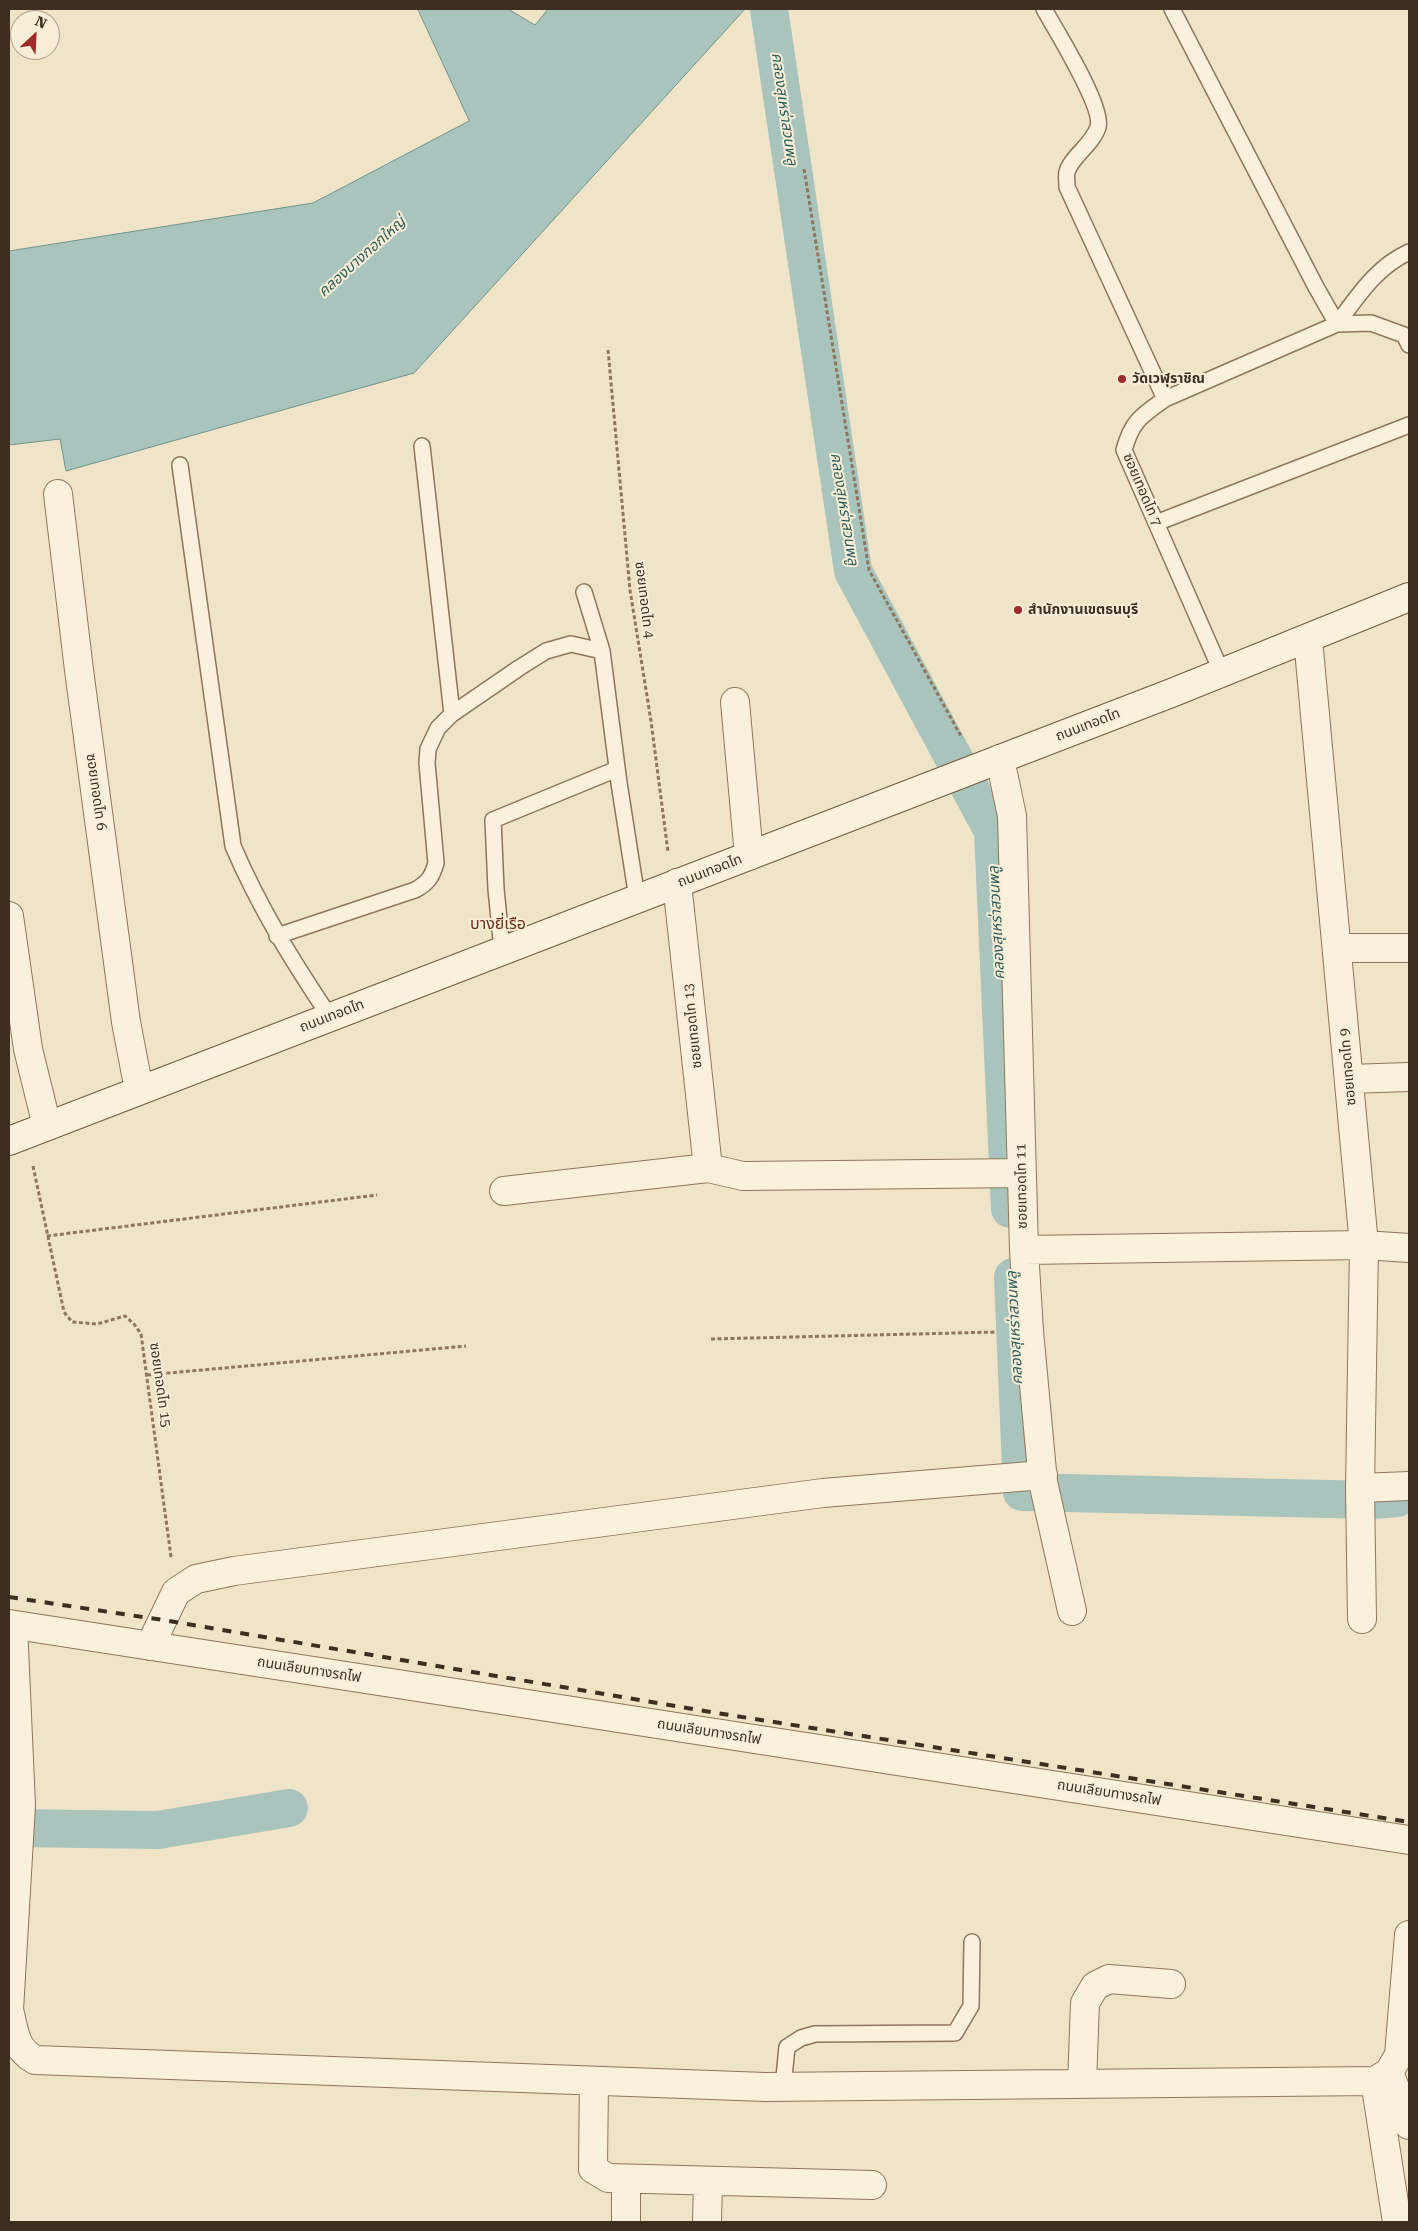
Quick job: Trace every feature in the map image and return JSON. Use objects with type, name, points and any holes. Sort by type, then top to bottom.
[{"type":"street","name":"ซอยเทอดไท 6","points":[[58,494],[79,670],[126,1022],[139,1090]]},
{"type":"street","name":"ถนนเทอดไท","points":[[28,1133],[1000,759],[1308,639],[1409,597]]},
{"type":"street","name":"ซอยเทอดไท 9","points":[[1308,639],[1364,1245],[1360,1496],[1362,1619]]},
{"type":"street","points":[[735,702],[749,856]]},
{"type":"street","name":"ซอยเทอดไท 11","points":[[1000,759],[1012,816],[1024,1250],[1029,1331],[1044,1487],[1072,1611]]},
{"type":"street","name":"ซอยเทอดไท 13","points":[[677,883],[708,1168]]},
{"type":"street","points":[[9,916],[28,1049],[28,1133]]},
{"type":"street","points":[[1337,948],[1409,948]]},
{"type":"street","points":[[1349,1079],[1409,1077]]},
{"type":"street","points":[[504,1191],[708,1168],[743,1176],[1022,1173]]},
{"type":"street","points":[[1024,1250],[1364,1245],[1409,1248]]},
{"type":"street","points":[[1360,1496],[1409,1486]]},
{"type":"street","points":[[150,1646],[176,1592],[196,1579],[234,1571],[823,1493],[1044,1487]]},
{"type":"street","points":[[11,1625],[20,1805],[9,2010],[18,2042],[24,2053],[35,2060],[783,2087],[1082,2084],[1382,2076]]},
{"type":"street","name":"ถนนเลียบทางรถไฟ","points":[[11,1625],[1409,1840]]},
{"type":"street","points":[[1397,2222],[1382,2076],[1399,2055],[1409,1935]]},
{"type":"street","points":[[1082,2084],[1085,2003],[1095,1986],[1109,1979],[1171,1984]]},
{"type":"street","points":[[1382,2076],[1409,2125]]},
{"type":"street","points":[[594,2081],[594,2169],[608,2178],[626,2180],[872,2185]]},
{"type":"street","points":[[626,2180],[626,2222]]},
{"type":"street","points":[[707,2222],[708,2182]]},
{"type":"lane","points":[[1044,9],[1096,108],[1098,126],[1090,141],[1068,170],[1067,187],[1165,399]]},
{"type":"lane","points":[[1172,9],[1337,324],[1372,278],[1386,266],[1409,252]]},
{"type":"lane","name":"ซอยเทอดไท 7","points":[[1222,672],[1124,450],[1130,431],[1142,415],[1165,399],[1337,324],[1371,322],[1404,335],[1409,345]]},
{"type":"lane","points":[[1156,523],[1409,425]]},
{"type":"lane","points":[[422,446],[452,714]]},
{"type":"lane","points":[[180,465],[233,846],[249,883],[277,936],[330,1017]]},
{"type":"lane","points":[[584,592],[602,651],[617,769],[637,898]]},
{"type":"lane","points":[[277,936],[426,884],[433,873],[436,862],[427,763],[428,749],[438,728],[452,714],[546,651],[571,644],[602,651]]},
{"type":"lane","points":[[502,950],[496,889],[493,820],[617,769]]},
{"type":"lane","points":[[783,2087],[787,2047],[801,2038],[815,2034],[955,2033],[971,2006],[972,1942]]},
{"type":"path","points":[[804,169],[869,570],[962,738]]},
{"type":"path","name":"ซอยเทอดไท 4","points":[[608,350],[630,590],[651,721],[668,852]]},
{"type":"path","name":"ซอยเทอดไท 15","points":[[28,1133],[47,1236],[64,1312],[72,1322],[97,1324],[124,1316],[134,1324],[141,1334],[176,1592]]},
{"type":"path","points":[[47,1236],[377,1195]]},
{"type":"path","points":[[711,1338],[1029,1331]]},
{"type":"path","points":[[147,1375],[466,1346]]},
{"type":"water","name":"คลองบางกอกใหญ่","points":[[418,9],[508,9],[535,25],[548,9],[745,9],[414,373],[66,471],[60,439],[9,445],[9,251],[313,203],[469,121]]},
{"type":"waterway","name":"คลองสุเหร่าสวนพลู","points":[[769,9],[853,571],[993,831],[1010,1209]]},
{"type":"waterway","name":"คลองสุเหร่าสวนพลู","points":[[1013,1277],[1022,1492],[1373,1500],[1397,1498]]},
{"type":"waterway","points":[[9,1828],[158,1830],[289,1808]]},
{"type":"railway","points":[[9,1597],[163,1620],[723,1714],[1409,1822]]},
{"type":"place","name":"วัดเวฬุราชิณ","points":[[1122,379]]},
{"type":"place","name":"สำนักงานเขตธนบุรี","points":[[1018,610]]},
{"type":"district","name":"บางยี่เรือ","points":[[498,924]]}]
